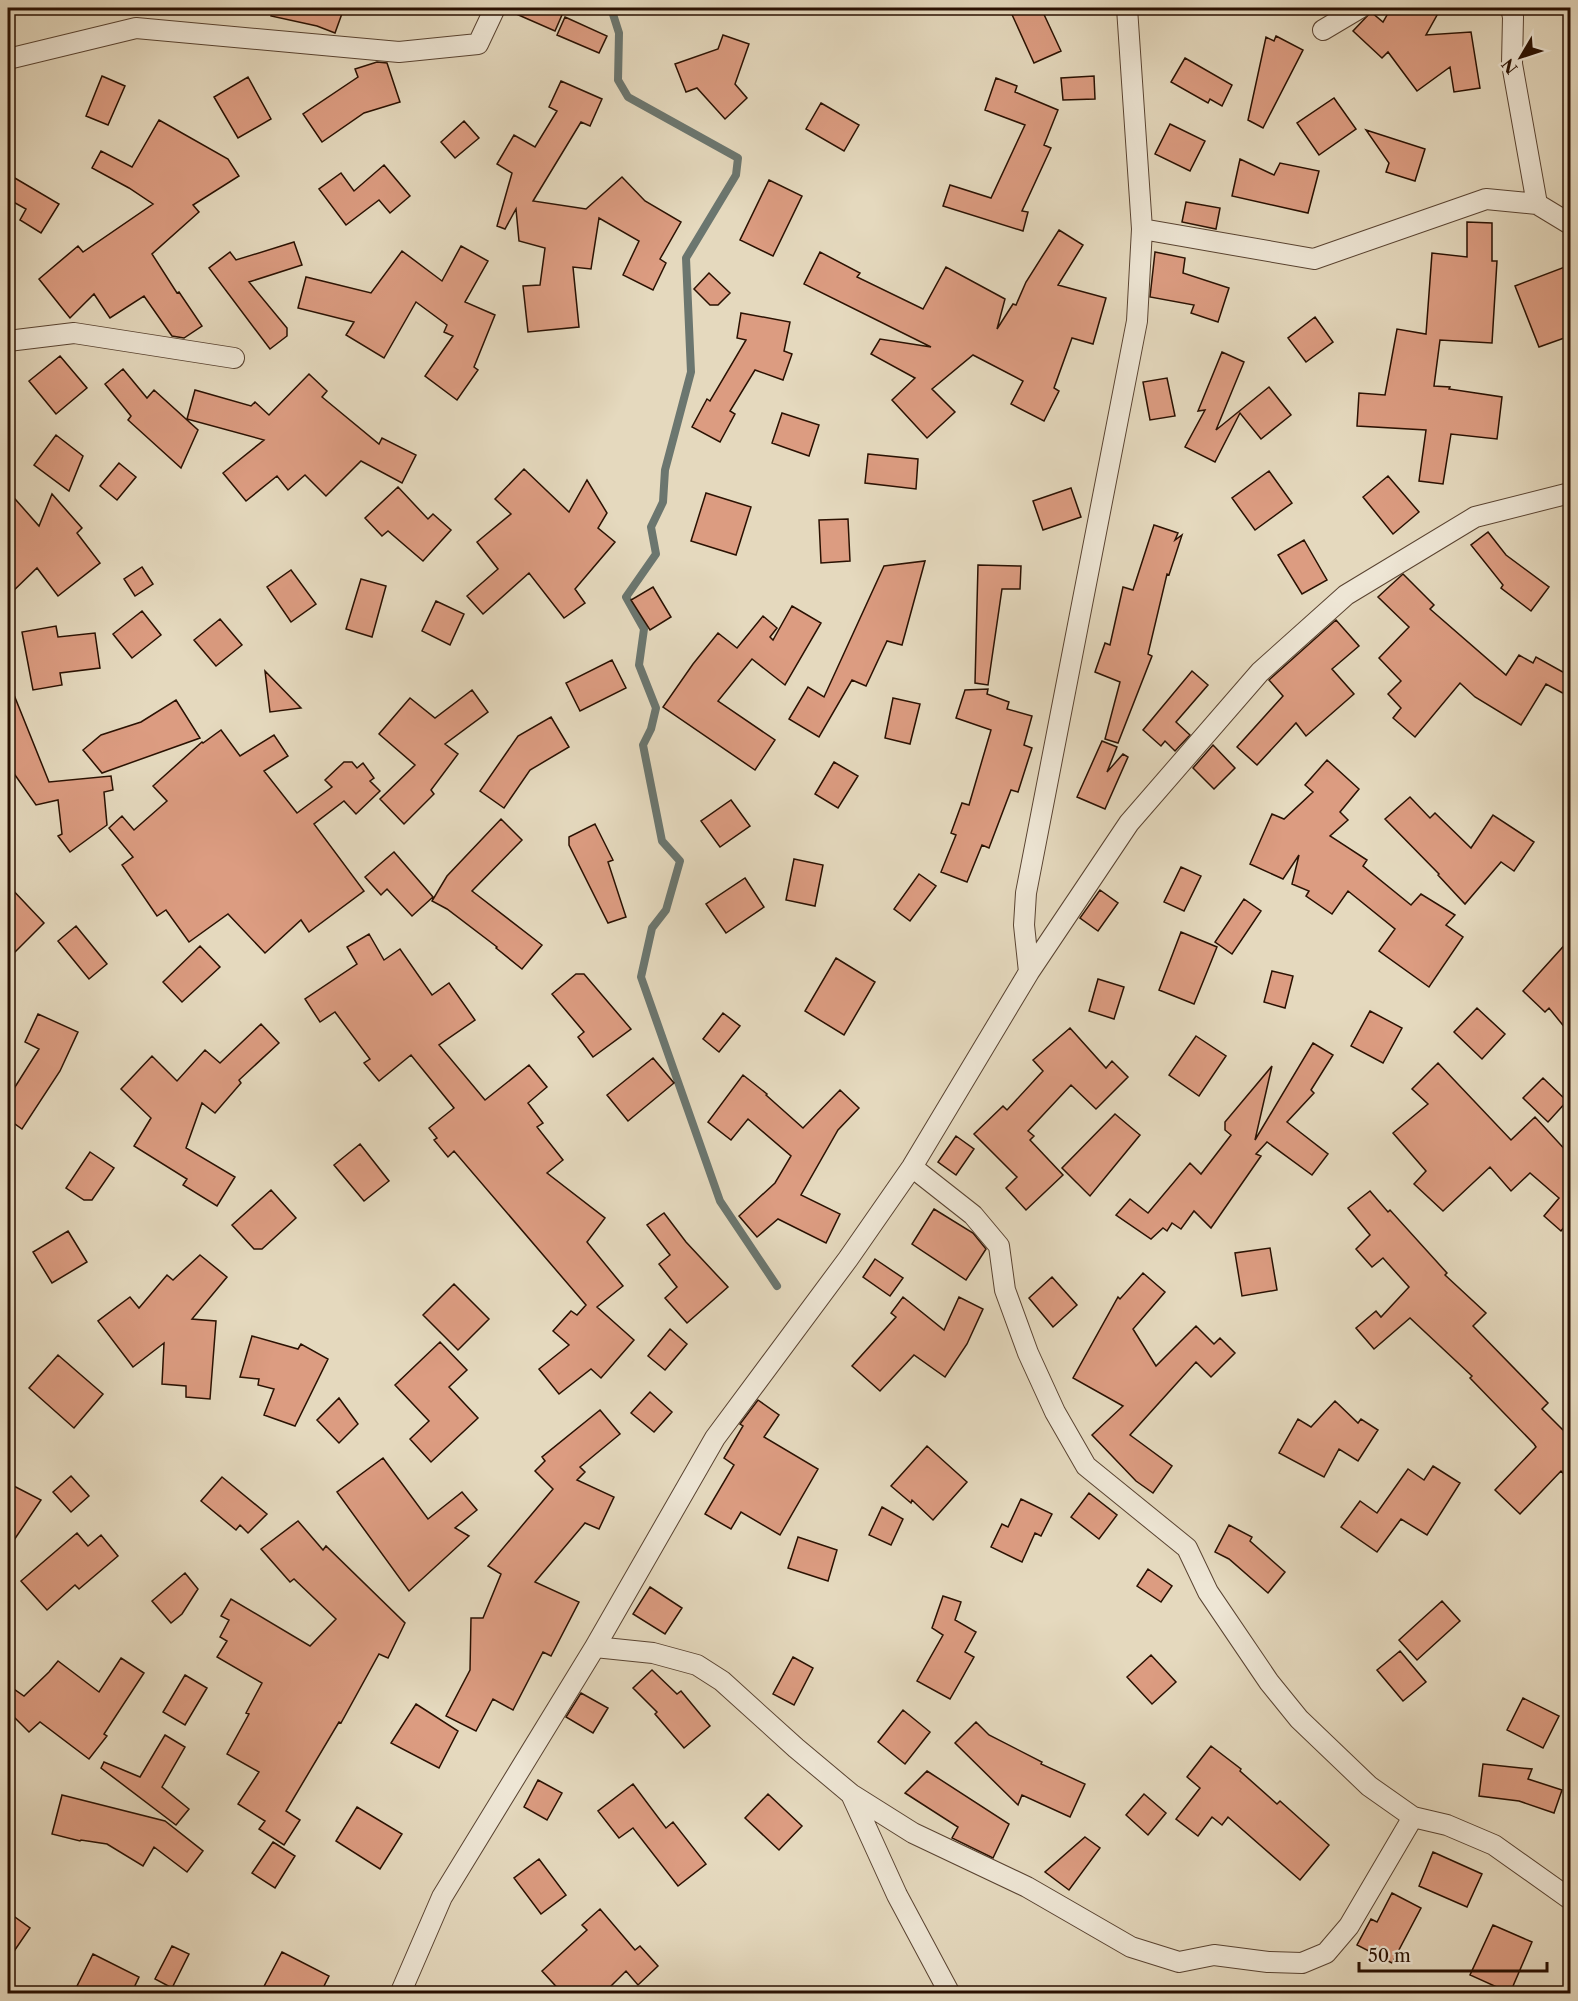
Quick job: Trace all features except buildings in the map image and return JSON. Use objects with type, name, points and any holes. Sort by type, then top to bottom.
[{"type":"street","points":[[8,59],[136,28],[399,52],[478,44],[495,8]]},
{"type":"street","points":[[1029,972],[1024,925],[1026,893],[1137,321],[1142,229],[1128,8]]},
{"type":"street","points":[[1323,30],[1360,8]]},
{"type":"street","points":[[1511,8],[1513,17],[1512,64],[1537,204]]},
{"type":"street","points":[[1142,229],[1314,259],[1486,199],[1537,204],[1570,224]]},
{"type":"street","points":[[8,341],[74,333],[234,358]]},
{"type":"street","points":[[400,1994],[442,1897],[595,1647],[714,1438],[848,1259],[912,1167],[1029,972],[1129,823],[1260,672],[1346,594],[1475,517],[1570,493]]},
{"type":"street","points":[[912,1167],[973,1215],[999,1246],[1005,1290],[1028,1353],[1055,1412],[1086,1466],[1187,1548],[1208,1592],[1269,1682],[1299,1719],[1369,1786],[1413,1817],[1447,1825],[1494,1845],[1570,1899]]},
{"type":"street","points":[[595,1647],[653,1653],[697,1665],[722,1681],[851,1794],[913,1833],[1027,1887],[1131,1947],[1179,1962],[1214,1955],[1269,1962],[1302,1963],[1326,1953],[1349,1926],[1413,1817]]},
{"type":"street","points":[[851,1794],[897,1895],[950,1994]]},
{"type":"waterway","points":[[611,8],[619,33],[618,80],[628,97],[738,158],[736,175],[686,258],[691,372],[665,470],[663,502],[651,527],[656,554],[626,597],[644,629],[639,665],[656,708],[651,729],[643,745],[662,841],[680,861],[666,910],[652,928],[641,977],[720,1201],[777,1286]]}]
